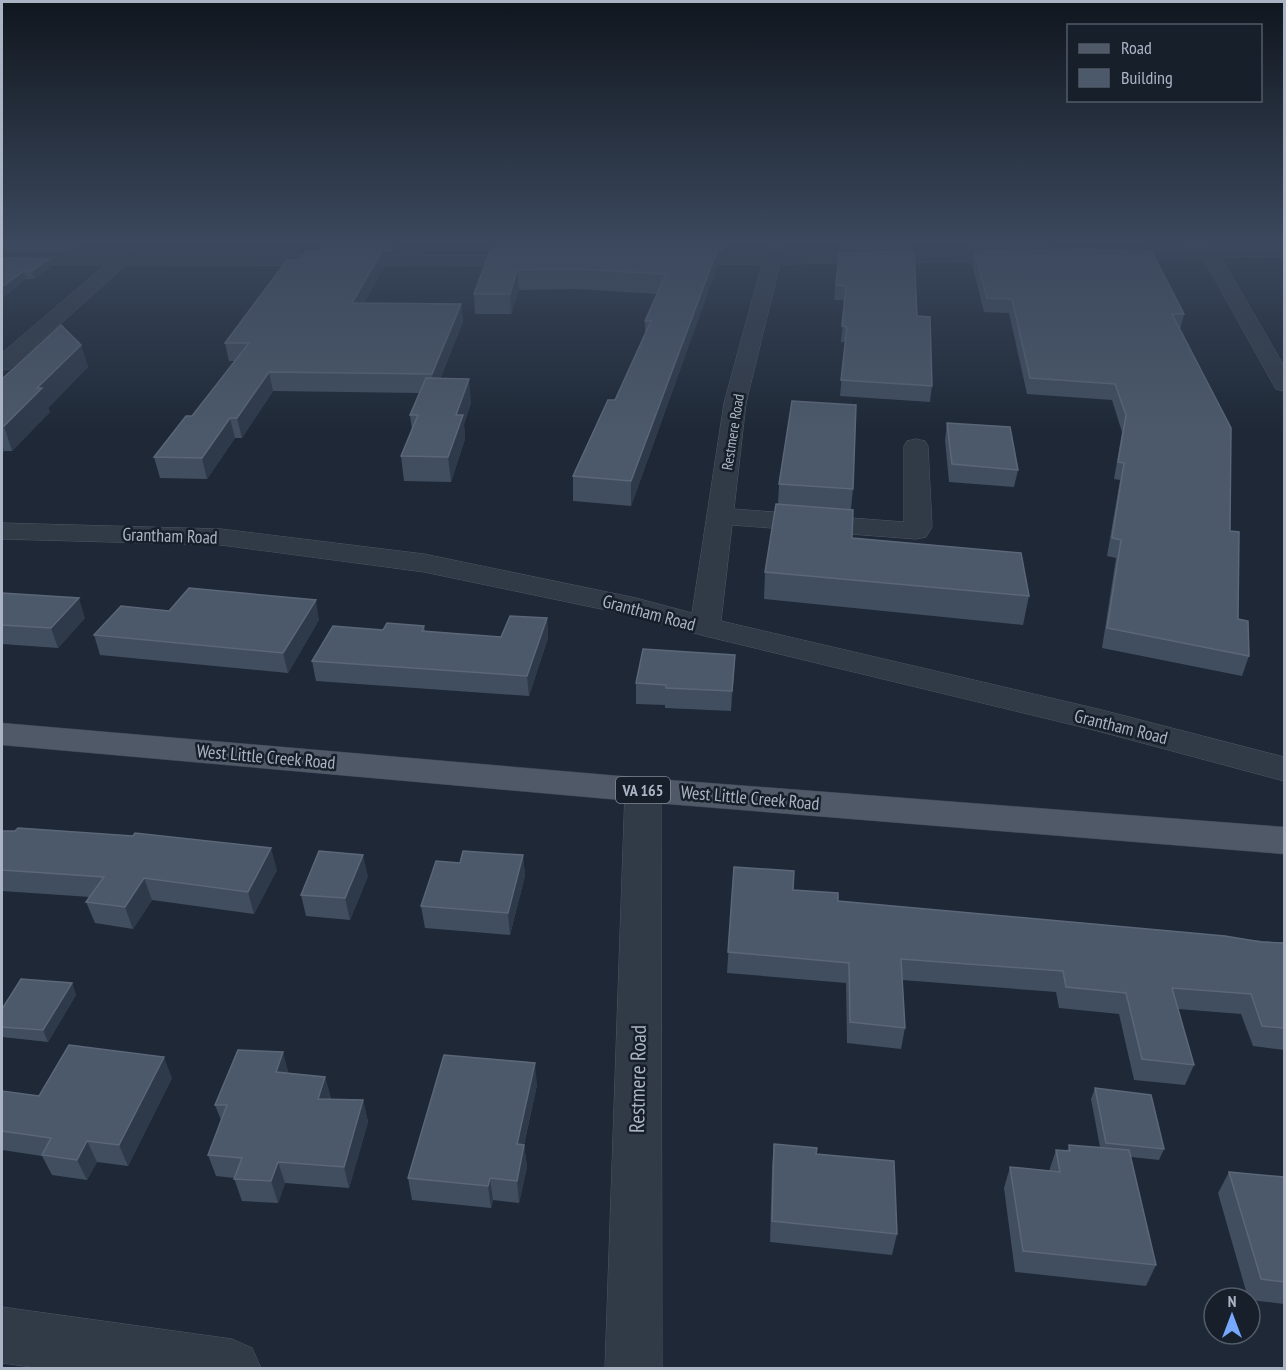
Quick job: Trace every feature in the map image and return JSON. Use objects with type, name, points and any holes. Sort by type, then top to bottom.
[{"type":"main road","name":"West Little Creek Road","points":[[2,734],[643,790],[1284,841]]},
{"type":"street","points":[[2,364],[71,304]]},
{"type":"street","name":"Restmere Road","points":[[705,627],[735,403],[761,304]]},
{"type":"street","points":[[1239,304],[1284,384]]},
{"type":"street","points":[[720,516],[916,531],[918,527],[916,446]]},
{"type":"street","name":"Grantham Road","points":[[2,531],[220,537],[424,563],[636,607],[705,627],[1098,720],[1284,770]]},
{"type":"street","name":"Restmere Road","points":[[633,1368],[643,790]]},
{"type":"street","points":[[2,1335],[232,1368]]},
{"type":"building","points":[[254,304],[461,304],[432,374],[269,372],[237,418],[230,418],[202,458],[154,457],[186,416],[192,416],[249,343],[225,343]]},
{"type":"building","points":[[653,304],[697,304],[631,481],[573,476],[608,400],[615,400],[651,321],[645,321]]},
{"type":"building","points":[[844,304],[916,304],[917,316],[930,317],[932,386],[841,380],[847,327],[842,326]]},
{"type":"building","points":[[1013,304],[1179,304],[1184,314],[1172,314],[1231,428],[1230,531],[1239,532],[1238,619],[1248,621],[1249,656],[1107,628],[1121,540],[1112,538],[1124,463],[1118,462],[1126,415],[1115,384],[1030,378]]},
{"type":"building","points":[[61,325],[81,345],[37,388],[42,388],[2,426],[2,379]]},
{"type":"building","points":[[426,378],[469,379],[456,415],[463,415],[448,457],[401,456],[418,415],[410,415]]},
{"type":"building","points":[[792,401],[856,405],[853,489],[779,484]]},
{"type":"building","points":[[947,423],[1010,427],[1018,470],[952,464]]},
{"type":"building","points":[[776,504],[853,510],[852,538],[1021,553],[1029,596],[765,572]]},
{"type":"building","points":[[189,588],[316,600],[283,653],[94,635],[121,606],[169,611]]},
{"type":"building","points":[[2,593],[79,598],[51,628],[2,625]]},
{"type":"building","points":[[510,616],[547,618],[527,676],[312,661],[333,626],[383,630],[387,623],[424,626],[422,631],[501,637]]},
{"type":"building","points":[[643,649],[735,655],[732,691],[666,688],[666,685],[636,683]]},
{"type":"building","points":[[18,828],[133,836],[135,833],[271,848],[248,892],[144,878],[125,907],[86,902],[104,877],[2,870],[2,831],[15,831]]},
{"type":"building","points":[[319,851],[363,855],[345,898],[301,895]]},
{"type":"building","points":[[463,851],[523,855],[508,913],[421,906],[436,861],[460,863]]},
{"type":"building","points":[[734,867],[794,871],[793,890],[838,893],[838,901],[1284,943],[1284,1028],[1262,1026],[1251,994],[1172,988],[1194,1065],[1142,1059],[1126,993],[1066,987],[1063,971],[901,959],[905,1028],[850,1022],[849,963],[728,952]]},
{"type":"building","points":[[21,979],[72,983],[43,1030],[2,1027],[2,1009]]},
{"type":"building","points":[[69,1045],[164,1057],[119,1145],[87,1141],[77,1160],[42,1155],[51,1138],[2,1131],[2,1091],[39,1096]]},
{"type":"building","points":[[238,1050],[283,1052],[276,1072],[325,1077],[318,1099],[363,1100],[344,1167],[278,1162],[271,1181],[234,1179],[242,1158],[208,1155],[227,1105],[215,1105]]},
{"type":"building","points":[[444,1055],[535,1063],[517,1144],[524,1145],[517,1181],[490,1178],[488,1186],[408,1178]]},
{"type":"building","points":[[1095,1088],[1151,1095],[1164,1149],[1106,1143]]},
{"type":"building","points":[[774,1144],[817,1148],[816,1154],[894,1161],[897,1234],[772,1221]]},
{"type":"building","points":[[1069,1145],[1129,1150],[1156,1265],[1023,1251],[1010,1167],[1060,1172],[1056,1150],[1070,1151]]},
{"type":"building","points":[[1229,1172],[1284,1177],[1284,1282],[1261,1279]]}]
